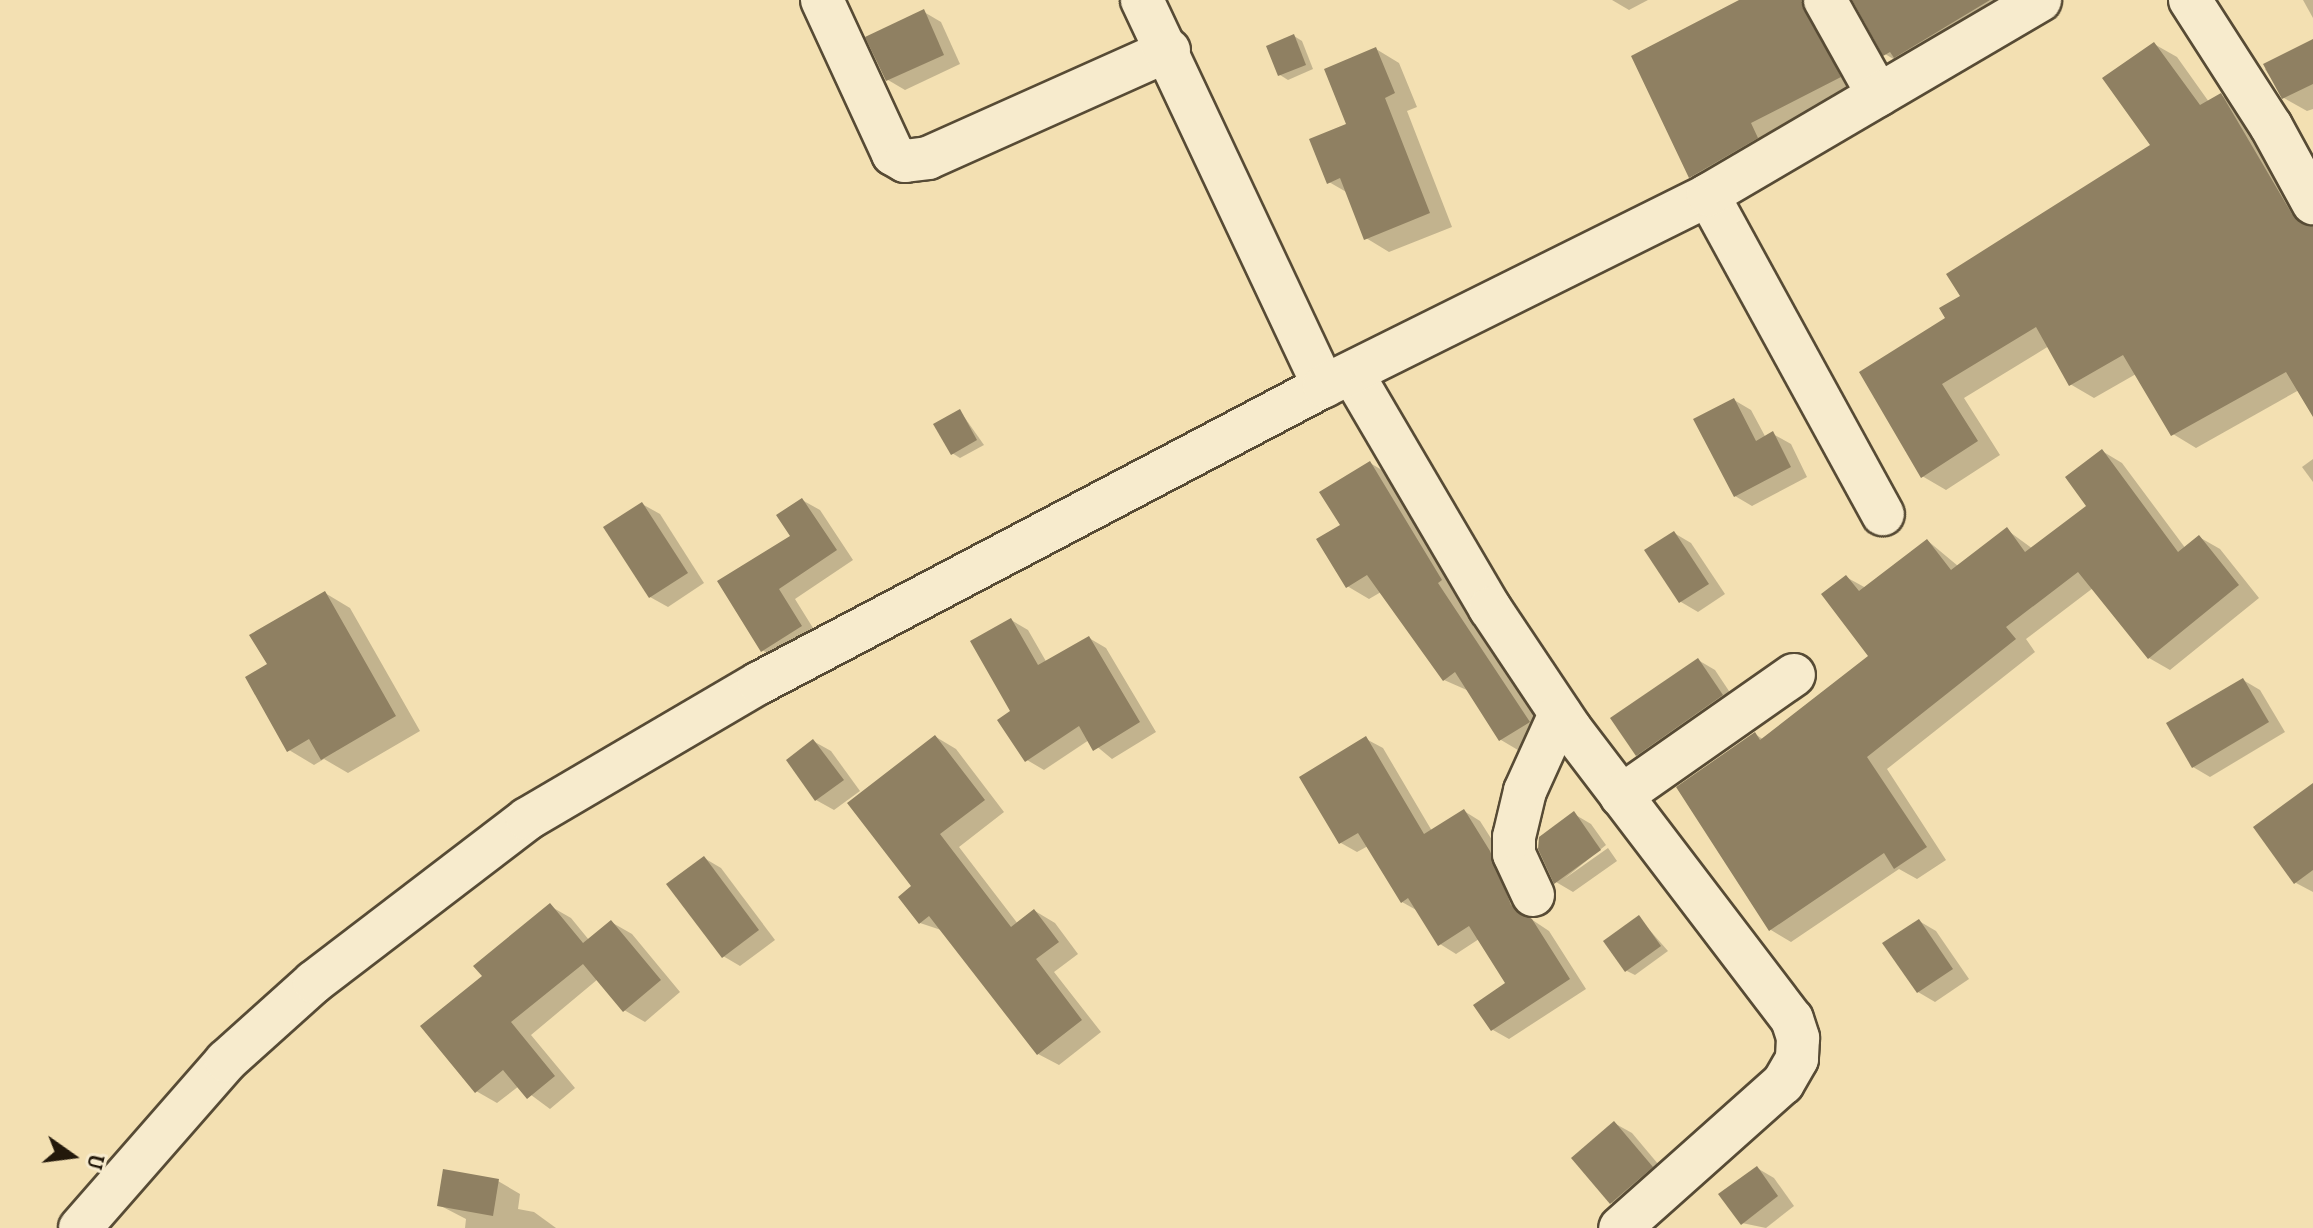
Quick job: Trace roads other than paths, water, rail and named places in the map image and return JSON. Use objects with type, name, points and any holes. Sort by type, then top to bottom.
[{"type":"street","points":[[822,0],[893,154],[905,161],[928,158],[1169,50]]},
{"type":"street","points":[[1142,0],[1338,380],[1560,714],[1792,1019],[1798,1038],[1797,1059],[1783,1083],[1620,1228]]},
{"type":"street","points":[[1825,0],[1878,95]]},
{"type":"street","points":[[80,1228],[226,1061],[314,982],[527,819],[759,683],[1338,380],[1708,195],[2040,0]]},
{"type":"street","points":[[2190,0],[2271,126],[2313,203]]},
{"type":"street","points":[[1708,195],[1883,514]]},
{"type":"street","points":[[1621,796],[1794,675]]},
{"type":"street","points":[[1533,895],[1514,854],[1514,837],[1525,791],[1560,714]]}]
